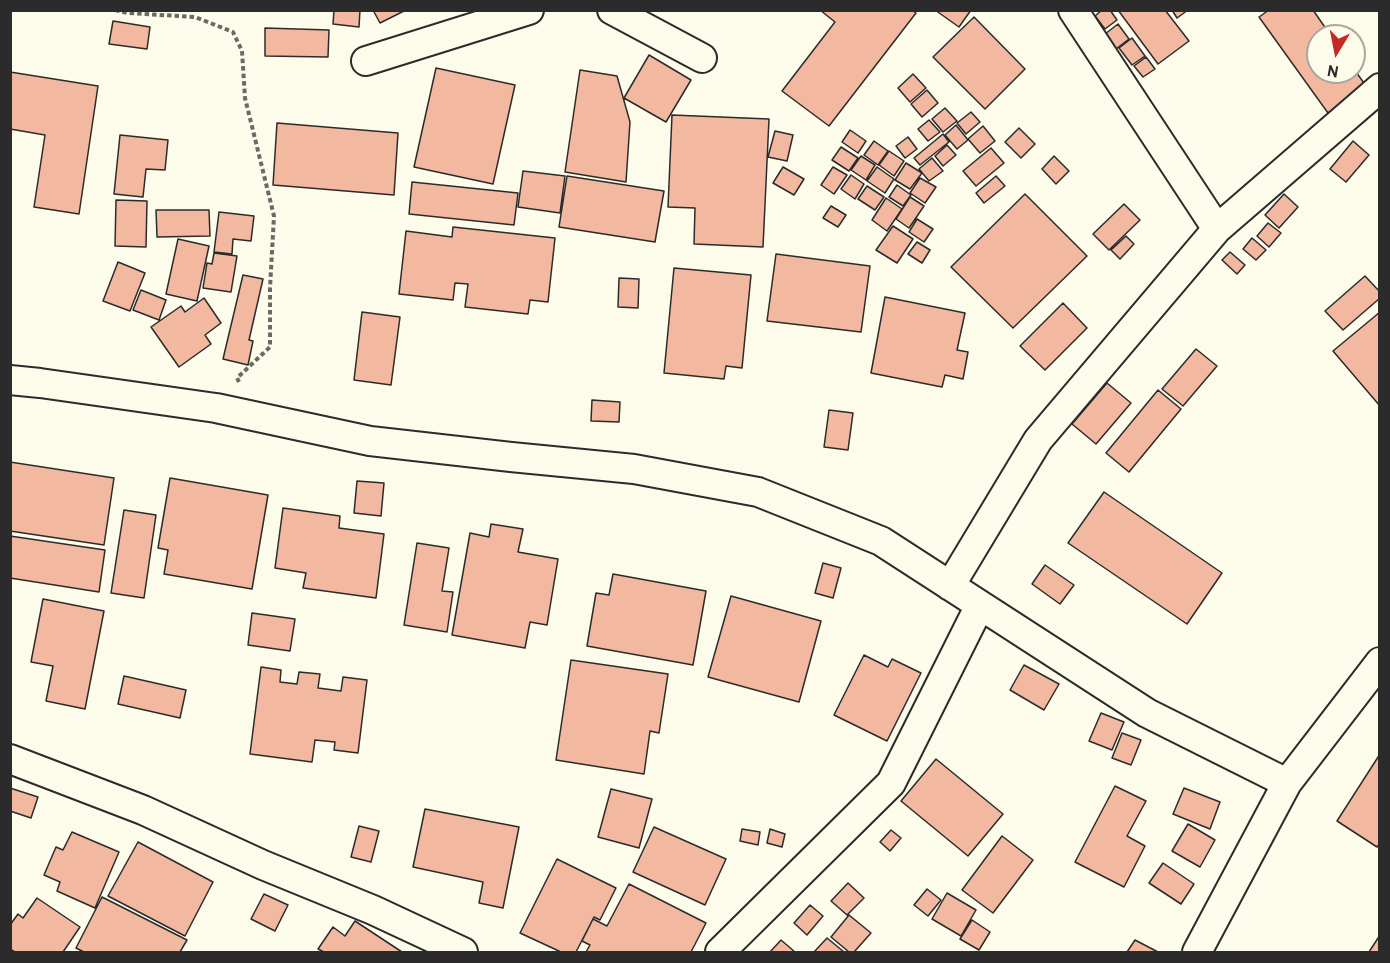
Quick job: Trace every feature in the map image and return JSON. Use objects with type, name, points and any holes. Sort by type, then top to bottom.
[{"type":"street","points":[[366,61],[529,10]]},
{"type":"street","points":[[612,10],[702,58]]},
{"type":"street","points":[[1073,10],[1217,229]]},
{"type":"street","points":[[950,586],[1038,440],[1217,229],[1380,88]]},
{"type":"street","points":[[10,381],[204,406],[370,441],[634,469],[758,492],[881,542],[1148,712],[1287,783]]},
{"type":"street","points":[[720,952],[891,783],[980,605]]},
{"type":"street","points":[[1197,952],[1287,783],[1380,662]]},
{"type":"street","points":[[10,759],[143,810],[263,865],[373,910],[463,952]]},
{"type":"path","points":[[116,10],[128,13],[195,17],[233,32],[242,51],[245,98],[274,216],[270,288],[270,347],[237,378],[258,417]]},
{"type":"building","points":[[334,10],[360,10],[359,27],[333,24]]},
{"type":"building","points":[[373,10],[406,10],[380,23]]},
{"type":"building","points":[[820,10],[912,10],[916,13],[829,126],[782,91],[835,22]]},
{"type":"building","points":[[935,10],[971,10],[959,27]]},
{"type":"building","points":[[1102,10],[1110,10],[1117,20],[1105,29],[1095,16]]},
{"type":"building","points":[[1118,10],[1165,10],[1189,41],[1158,64]]},
{"type":"building","points":[[1172,10],[1188,10],[1177,18]]},
{"type":"building","points":[[1269,10],[1313,10],[1323,24],[1306,24],[1306,82],[1259,17]]},
{"type":"building","points":[[974,17],[1025,69],[985,109],[933,57]]},
{"type":"building","points":[[113,21],[150,27],[147,49],[109,44]]},
{"type":"building","points":[[1118,24],[1129,39],[1116,49],[1105,34]]},
{"type":"building","points":[[265,28],[329,30],[328,57],[265,56]]},
{"type":"building","points":[[1132,38],[1145,56],[1132,65],[1119,48]]},
{"type":"building","points":[[649,55],[691,80],[666,122],[624,98]]},
{"type":"building","points":[[1146,57],[1155,69],[1143,77],[1134,66]]},
{"type":"building","points":[[436,68],[515,85],[493,184],[414,167]]},
{"type":"building","points":[[580,70],[617,76],[630,122],[626,182],[565,172]]},
{"type":"building","points":[[10,72],[98,86],[79,214],[34,207],[45,135],[10,129]]},
{"type":"building","points":[[913,74],[926,88],[910,102],[898,88]]},
{"type":"building","points":[[1307,84],[1365,84],[1366,86],[1328,113]]},
{"type":"building","points":[[927,90],[938,103],[922,117],[911,104]]},
{"type":"building","points":[[945,108],[957,121],[943,132],[932,119]]},
{"type":"building","points":[[971,112],[980,122],[966,134],[957,123]]},
{"type":"building","points":[[672,115],[769,119],[763,247],[694,244],[695,208],[668,207]]},
{"type":"building","points":[[929,120],[940,132],[928,141],[918,129]]},
{"type":"building","points":[[277,123],[398,133],[394,195],[273,185]]},
{"type":"building","points":[[956,125],[968,140],[957,149],[945,135]]},
{"type":"building","points":[[983,126],[995,141],[980,153],[968,139]]},
{"type":"building","points":[[1019,128],[1035,144],[1021,158],[1005,142]]},
{"type":"building","points":[[850,130],[866,141],[858,153],[842,142]]},
{"type":"building","points":[[775,131],[793,135],[787,161],[768,157]]},
{"type":"building","points":[[943,134],[949,142],[920,165],[914,158]]},
{"type":"building","points":[[120,135],[168,140],[165,170],[146,169],[143,197],[114,194]]},
{"type":"building","points":[[908,137],[917,149],[905,158],[896,146]]},
{"type":"building","points":[[874,141],[888,151],[878,165],[864,155]]},
{"type":"building","points":[[1353,141],[1369,155],[1346,182],[1330,169]]},
{"type":"building","points":[[947,145],[956,155],[943,166],[935,156]]},
{"type":"building","points":[[841,147],[858,158],[849,171],[832,160]]},
{"type":"building","points":[[991,148],[1004,163],[976,186],[963,171]]},
{"type":"building","points":[[889,151],[904,161],[894,176],[879,165]]},
{"type":"building","points":[[861,156],[875,165],[866,180],[851,170]]},
{"type":"building","points":[[1054,156],[1069,171],[1056,184],[1042,169]]},
{"type":"building","points":[[932,158],[943,171],[929,181],[919,169]]},
{"type":"building","points":[[906,163],[922,173],[910,189],[895,180]]},
{"type":"building","points":[[783,167],[804,179],[794,195],[773,183]]},
{"type":"building","points":[[833,167],[847,175],[834,194],[821,185]]},
{"type":"building","points":[[877,167],[894,179],[885,193],[867,181]]},
{"type":"building","points":[[523,171],[565,176],[560,213],[518,207]]},
{"type":"building","points":[[851,175],[864,184],[855,199],[841,189]]},
{"type":"building","points":[[567,176],[664,191],[655,242],[559,227]]},
{"type":"building","points":[[996,176],[1005,186],[984,203],[976,193]]},
{"type":"building","points":[[920,178],[936,187],[925,203],[910,193]]},
{"type":"building","points":[[412,182],[518,193],[514,225],[409,214]]},
{"type":"building","points":[[897,185],[911,195],[903,206],[889,197]]},
{"type":"building","points":[[867,186],[884,197],[875,210],[858,199]]},
{"type":"building","points":[[1025,194],[1087,256],[1013,328],[951,267]]},
{"type":"building","points":[[1284,194],[1298,207],[1279,228],[1265,215]]},
{"type":"building","points":[[910,197],[924,206],[909,228],[896,219]]},
{"type":"building","points":[[886,198],[902,209],[887,231],[872,220]]},
{"type":"building","points":[[116,200],[147,201],[146,247],[115,246]]},
{"type":"building","points":[[1124,204],[1140,220],[1109,250],[1093,234]]},
{"type":"building","points":[[831,206],[846,215],[838,227],[823,218]]},
{"type":"building","points":[[156,210],[209,210],[210,236],[157,237]]},
{"type":"building","points":[[219,212],[254,216],[251,241],[233,239],[232,254],[214,252]]},
{"type":"building","points":[[917,219],[933,229],[924,242],[909,232]]},
{"type":"building","points":[[1268,223],[1281,233],[1269,247],[1257,236]]},
{"type":"building","points":[[893,226],[913,239],[897,263],[876,250]]},
{"type":"building","points":[[453,227],[555,238],[548,302],[530,300],[528,314],[465,307],[468,284],[455,283],[453,300],[399,294],[406,231],[452,237]]},
{"type":"building","points":[[1126,236],[1134,244],[1120,259],[1111,250]]},
{"type":"building","points":[[1252,238],[1266,250],[1256,260],[1243,249]]},
{"type":"building","points":[[178,239],[209,246],[197,301],[166,294]]},
{"type":"building","points":[[917,242],[930,250],[922,263],[908,254]]},
{"type":"building","points":[[1230,252],[1245,265],[1237,274],[1222,260]]},
{"type":"building","points":[[214,253],[237,256],[231,292],[203,288],[207,263],[212,264]]},
{"type":"building","points":[[776,254],[870,266],[861,332],[767,321]]},
{"type":"building","points":[[118,262],[145,273],[130,311],[103,301]]},
{"type":"building","points":[[674,268],[751,275],[742,368],[726,366],[724,379],[664,373]]},
{"type":"building","points":[[243,275],[263,279],[249,340],[253,341],[248,365],[223,359]]},
{"type":"building","points":[[1365,276],[1380,292],[1380,298],[1343,330],[1325,311]]},
{"type":"building","points":[[619,278],[639,279],[638,308],[618,307]]},
{"type":"building","points":[[141,290],[166,300],[159,320],[133,310]]},
{"type":"building","points":[[885,297],[965,313],[957,350],[968,352],[963,379],[945,375],[942,387],[871,373]]},
{"type":"building","points":[[204,298],[221,323],[205,335],[211,344],[179,367],[151,327],[181,306],[185,312]]},
{"type":"building","points":[[1063,303],[1087,328],[1045,370],[1020,346]]},
{"type":"building","points":[[362,312],[400,317],[391,385],[354,380]]},
{"type":"building","points":[[1380,312],[1380,406],[1333,351]]},
{"type":"building","points":[[1196,349],[1217,366],[1183,406],[1162,389]]},
{"type":"building","points":[[1107,383],[1131,403],[1096,444],[1072,424]]},
{"type":"building","points":[[1158,390],[1181,409],[1129,472],[1106,453]]},
{"type":"building","points":[[592,400],[620,402],[619,422],[591,421]]},
{"type":"building","points":[[829,410],[853,413],[848,450],[824,447]]},
{"type":"building","points":[[10,462],[114,478],[104,545],[10,531]]},
{"type":"building","points":[[170,478],[268,495],[252,589],[164,574],[168,550],[158,548]]},
{"type":"building","points":[[357,481],[384,483],[381,516],[354,513]]},
{"type":"building","points":[[1104,492],[1222,573],[1187,624],[1068,543]]},
{"type":"building","points":[[283,508],[340,516],[339,528],[384,534],[376,598],[303,588],[306,573],[275,568]]},
{"type":"building","points":[[124,510],[156,515],[144,598],[111,593]]},
{"type":"building","points":[[491,524],[523,529],[518,552],[558,559],[547,625],[530,622],[525,648],[452,635],[470,533],[489,537]]},
{"type":"building","points":[[10,536],[105,550],[99,592],[10,578]]},
{"type":"building","points":[[417,543],[449,548],[442,591],[453,592],[447,632],[404,625]]},
{"type":"building","points":[[823,563],[841,568],[833,598],[815,593]]},
{"type":"building","points":[[1045,565],[1074,585],[1060,604],[1032,584]]},
{"type":"building","points":[[613,574],[706,591],[693,665],[587,646],[596,593],[609,595]]},
{"type":"building","points":[[731,596],[821,621],[799,702],[708,677]]},
{"type":"building","points":[[43,599],[104,611],[85,709],[46,701],[53,666],[31,662]]},
{"type":"building","points":[[252,613],[295,619],[290,651],[248,645]]},
{"type":"building","points":[[864,655],[888,667],[892,659],[921,673],[887,741],[834,715]]},
{"type":"building","points":[[571,660],[668,674],[659,733],[650,731],[644,774],[556,760]]},
{"type":"building","points":[[1024,665],[1059,684],[1044,710],[1010,690]]},
{"type":"building","points":[[261,667],[281,670],[280,682],[297,684],[299,672],[320,674],[318,688],[341,691],[343,677],[367,680],[358,753],[334,750],[335,742],[315,740],[312,762],[250,754]]},
{"type":"building","points":[[124,676],[186,690],[180,718],[118,704]]},
{"type":"building","points":[[1101,713],[1124,722],[1112,750],[1089,741]]},
{"type":"building","points":[[1122,733],[1141,740],[1131,765],[1112,758]]},
{"type":"building","points":[[1380,754],[1380,843],[1377,847],[1337,821]]},
{"type":"building","points":[[936,759],[1003,814],[968,856],[901,801]]},
{"type":"building","points":[[1115,786],[1146,801],[1127,836],[1145,846],[1124,887],[1075,862]]},
{"type":"building","points":[[10,788],[38,797],[31,818],[10,811]]},
{"type":"building","points":[[1184,788],[1220,802],[1210,829],[1173,814]]},
{"type":"building","points":[[611,789],[652,799],[639,848],[598,837]]},
{"type":"building","points":[[425,809],[519,827],[503,908],[479,903],[483,882],[413,867]]},
{"type":"building","points":[[1188,824],[1215,840],[1200,867],[1172,851]]},
{"type":"building","points":[[359,826],[379,831],[371,862],[351,857]]},
{"type":"building","points":[[654,827],[726,859],[705,905],[633,872]]},
{"type":"building","points":[[742,829],[760,832],[758,845],[740,841]]},
{"type":"building","points":[[770,829],[785,834],[782,847],[767,843]]},
{"type":"building","points":[[891,830],[901,838],[890,851],[880,842]]},
{"type":"building","points":[[72,832],[119,852],[95,908],[57,891],[60,882],[44,875],[56,847],[63,850]]},
{"type":"building","points":[[1002,836],[1033,860],[993,913],[962,890]]},
{"type":"building","points":[[138,842],[213,882],[185,936],[108,896]]},
{"type":"building","points":[[557,859],[616,888],[600,920],[594,917],[576,952],[561,952],[520,933]]},
{"type":"building","points":[[1163,863],[1194,884],[1181,904],[1149,883]]},
{"type":"building","points":[[848,883],[864,898],[847,915],[831,901]]},
{"type":"building","points":[[629,884],[706,923],[691,952],[586,952],[590,945],[582,941],[593,919],[607,926]]},
{"type":"building","points":[[927,889],[941,900],[928,916],[914,905]]},
{"type":"building","points":[[947,893],[976,910],[961,936],[932,919]]},
{"type":"building","points":[[264,894],[288,905],[275,931],[251,919]]},
{"type":"building","points":[[102,897],[187,940],[180,952],[84,952],[76,948]]},
{"type":"building","points":[[37,898],[80,927],[63,952],[15,952],[10,949],[10,925],[18,914],[23,918]]},
{"type":"building","points":[[810,905],[823,916],[807,935],[794,923]]},
{"type":"building","points":[[849,915],[871,933],[854,952],[849,952],[831,937]]},
{"type":"building","points":[[972,920],[990,932],[979,950],[960,939]]},
{"type":"building","points":[[355,921],[402,952],[324,952],[318,949],[333,927],[345,936]]},
{"type":"building","points":[[1380,935],[1380,952],[1369,952]]},
{"type":"building","points":[[827,938],[844,952],[814,952]]},
{"type":"building","points":[[781,940],[795,952],[770,952]]},
{"type":"building","points":[[1135,940],[1158,952],[1127,952]]}]
